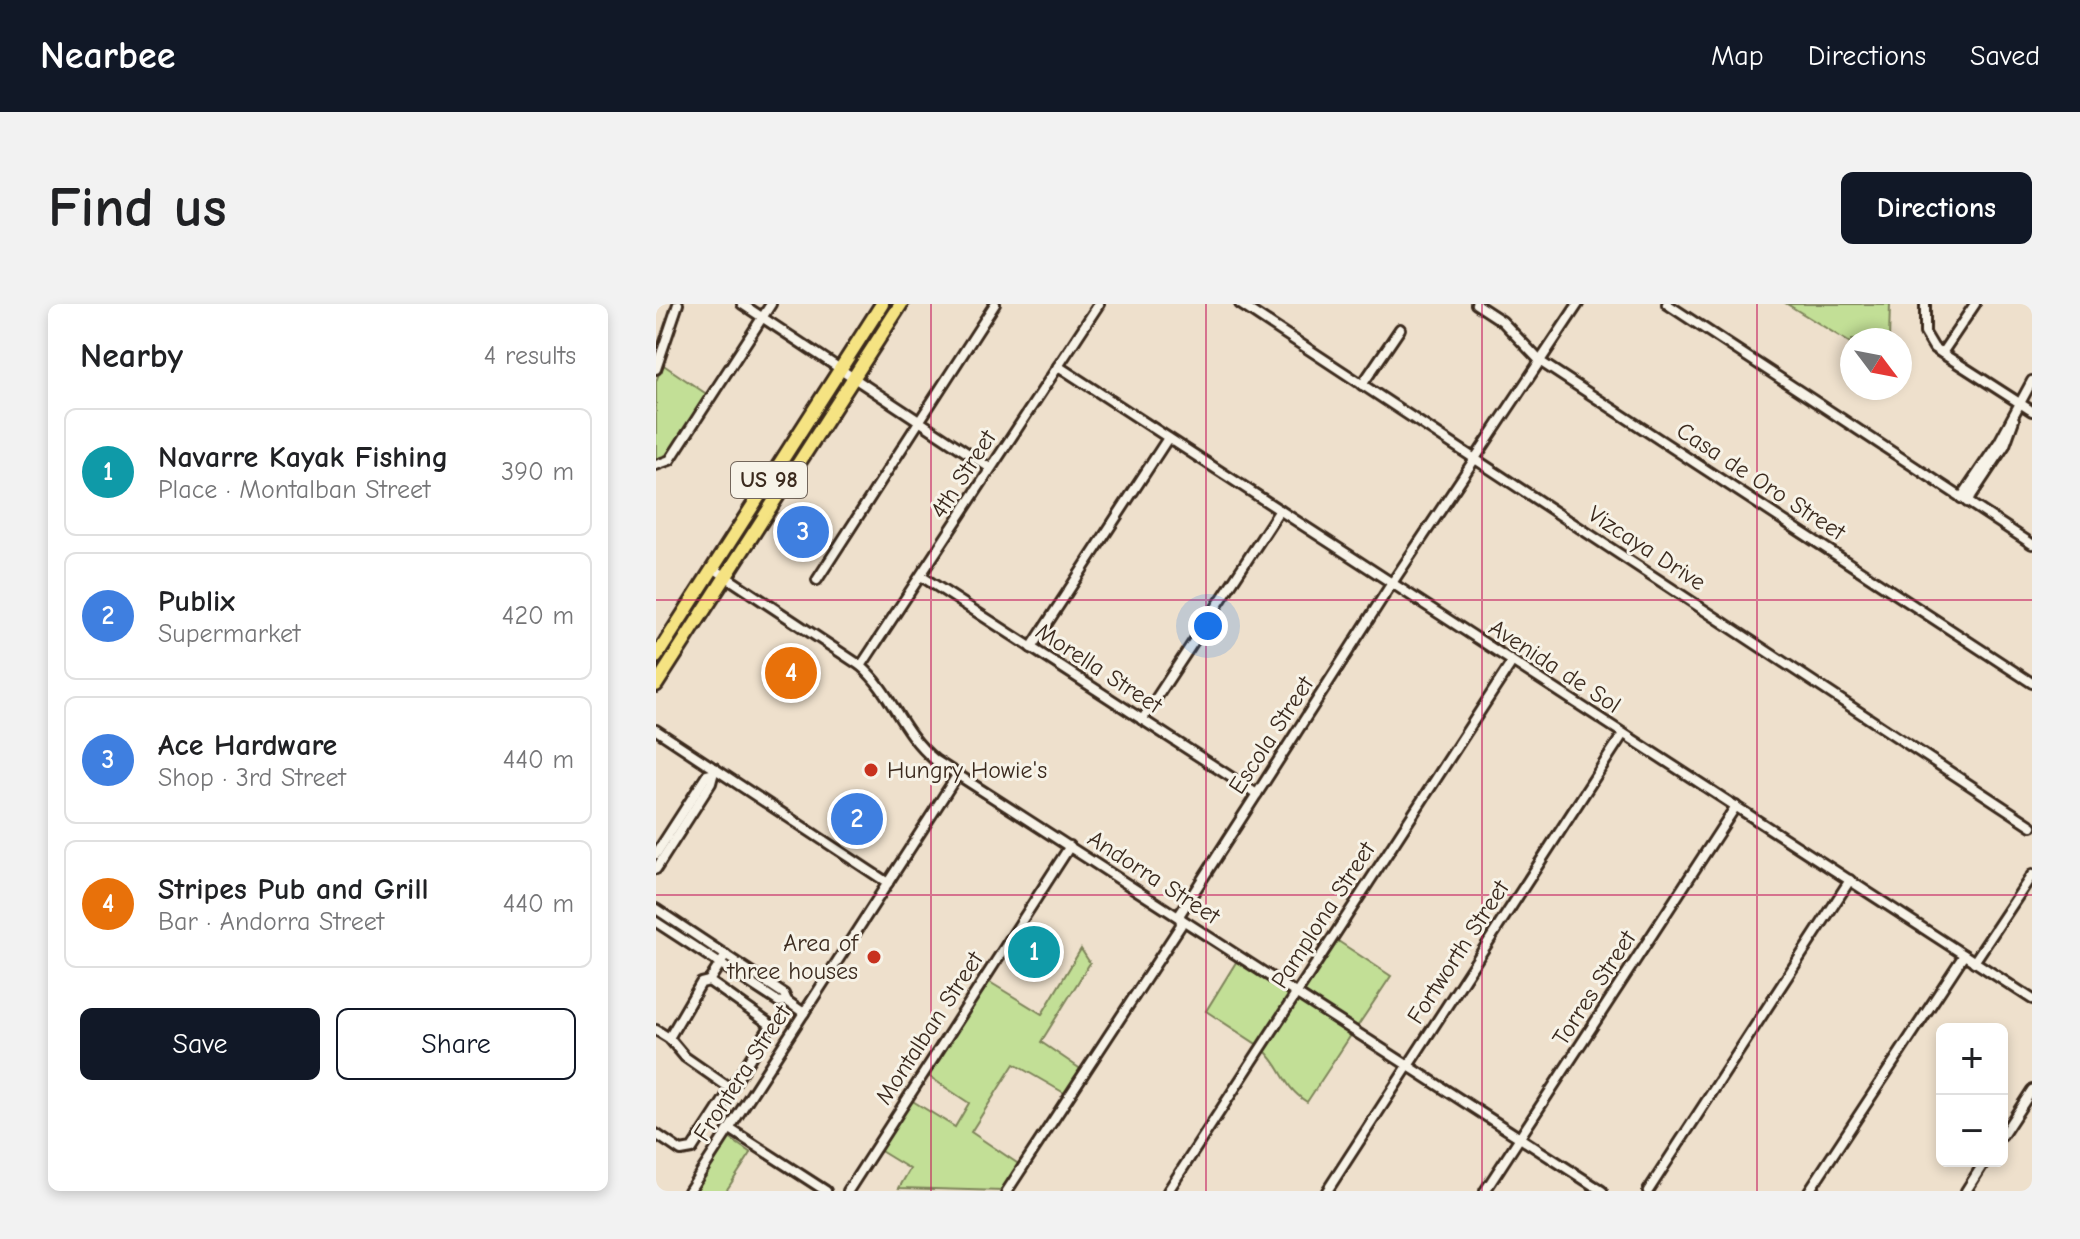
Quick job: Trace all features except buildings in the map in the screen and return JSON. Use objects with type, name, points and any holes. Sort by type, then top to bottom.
[{"type":"highway","name":"US 98","points":[[656,657],[882,304]]},
{"type":"highway","name":"US 98","points":[[656,685],[901,304]]},
{"type":"street","points":[[656,369],[678,304]]},
{"type":"street","points":[[742,304],[990,468]]},
{"type":"street","points":[[656,465],[670,460],[771,304]]},
{"type":"street","points":[[817,580],[995,304]]},
{"type":"street","name":"4th Street","points":[[861,666],[1099,304]]},
{"type":"street","name":"Vizcaya Drive","points":[[1240,304],[1254,308],[1362,385],[2032,826]]},
{"type":"street","name":"Casa de Oro Street","points":[[1476,304],[1502,321],[1541,362],[2032,683]]},
{"type":"street","name":"Escola Street","points":[[1007,1191],[1181,925],[1180,914],[1392,583],[1578,304]]},
{"type":"street","points":[[1667,304],[2032,544]]},
{"type":"street","points":[[1925,304],[1928,342],[2032,411]]},
{"type":"street","points":[[1942,353],[1975,304]]},
{"type":"street","points":[[1362,385],[1400,329]]},
{"type":"street","name":"Avenida de Sol","points":[[1058,366],[2032,999]]},
{"type":"street","points":[[1964,500],[2008,440],[2018,402],[2032,381]]},
{"type":"street","points":[[1031,648],[1168,438]]},
{"type":"street","points":[[1142,720],[1280,510]]},
{"type":"street","name":"Andorra Street","points":[[713,568],[861,666],[878,684],[911,738],[958,774],[1602,1191]]},
{"type":"street","name":"Morella Street","points":[[921,576],[1257,794]]},
{"type":"street","name":"Pamplona Street","points":[[1168,1191],[1512,662]]},
{"type":"street","points":[[656,730],[713,771],[888,883]]},
{"type":"street","name":"Fortworth Street","points":[[1327,1191],[1623,734]]},
{"type":"street","points":[[656,854],[707,775],[713,771]]},
{"type":"street","points":[[656,869],[711,783],[713,771]]},
{"type":"street","name":"Frontera Street","points":[[689,1191],[958,774]]},
{"type":"street","name":"Torres Street","points":[[1485,1191],[1736,806]]},
{"type":"street","name":"Montalban Street","points":[[848,1191],[1070,846]]},
{"type":"street","points":[[1974,962],[2032,875]]},
{"type":"street","points":[[1648,1191],[1850,880]]},
{"type":"street","points":[[656,909],[784,994],[787,1001],[804,1013]]},
{"type":"street","points":[[656,922],[779,1002],[787,1001]]},
{"type":"street","points":[[669,1038],[701,983],[709,981],[726,955]]},
{"type":"street","points":[[1809,1191],[1964,955]]},
{"type":"street","points":[[656,1134],[681,1151],[692,1149],[771,1025],[709,981]]},
{"type":"street","points":[[656,1030],[669,1038],[685,1057],[731,1089]]},
{"type":"street","points":[[2008,1127],[2032,1090]]},
{"type":"street","points":[[730,1129],[826,1191]]},
{"type":"street","points":[[1966,1191],[1981,1167]]},
{"type":"green space","points":[[1787,304],[1890,304],[1889,328],[1840,328],[1840,337]]},
{"type":"green space","points":[[662,364],[708,395],[667,457],[656,462],[656,382]]},
{"type":"green space","points":[[1338,941],[1391,976],[1357,1027],[1304,993]]},
{"type":"green space","points":[[1081,949],[1090,963],[1041,1042],[1082,1070],[1066,1094],[1014,1064],[971,1132],[1020,1165],[1003,1191],[899,1188],[910,1169],[879,1150],[911,1100],[955,1127],[969,1103],[927,1075],[988,981],[1042,1014]]},
{"type":"green space","points":[[1238,959],[1292,993],[1258,1045],[1206,1011]]},
{"type":"green space","points":[[1298,997],[1353,1032],[1307,1102],[1288,1084],[1264,1050]]},
{"type":"green space","points":[[729,1138],[751,1153],[726,1191],[694,1191]]},
{"type":"place","name":"Ace Hardware","points":[[803,532]]},
{"type":"place","name":"Stripes Pub and Grill","points":[[791,673]]},
{"type":"place","name":"Hungry Howie's","points":[[871,770]]},
{"type":"place","name":"Publix","points":[[857,819]]},
{"type":"place","name":"Navarre Kayak Fishing","points":[[1034,952]]},
{"type":"place","name":"Area of three houses","points":[[874,957]]}]
